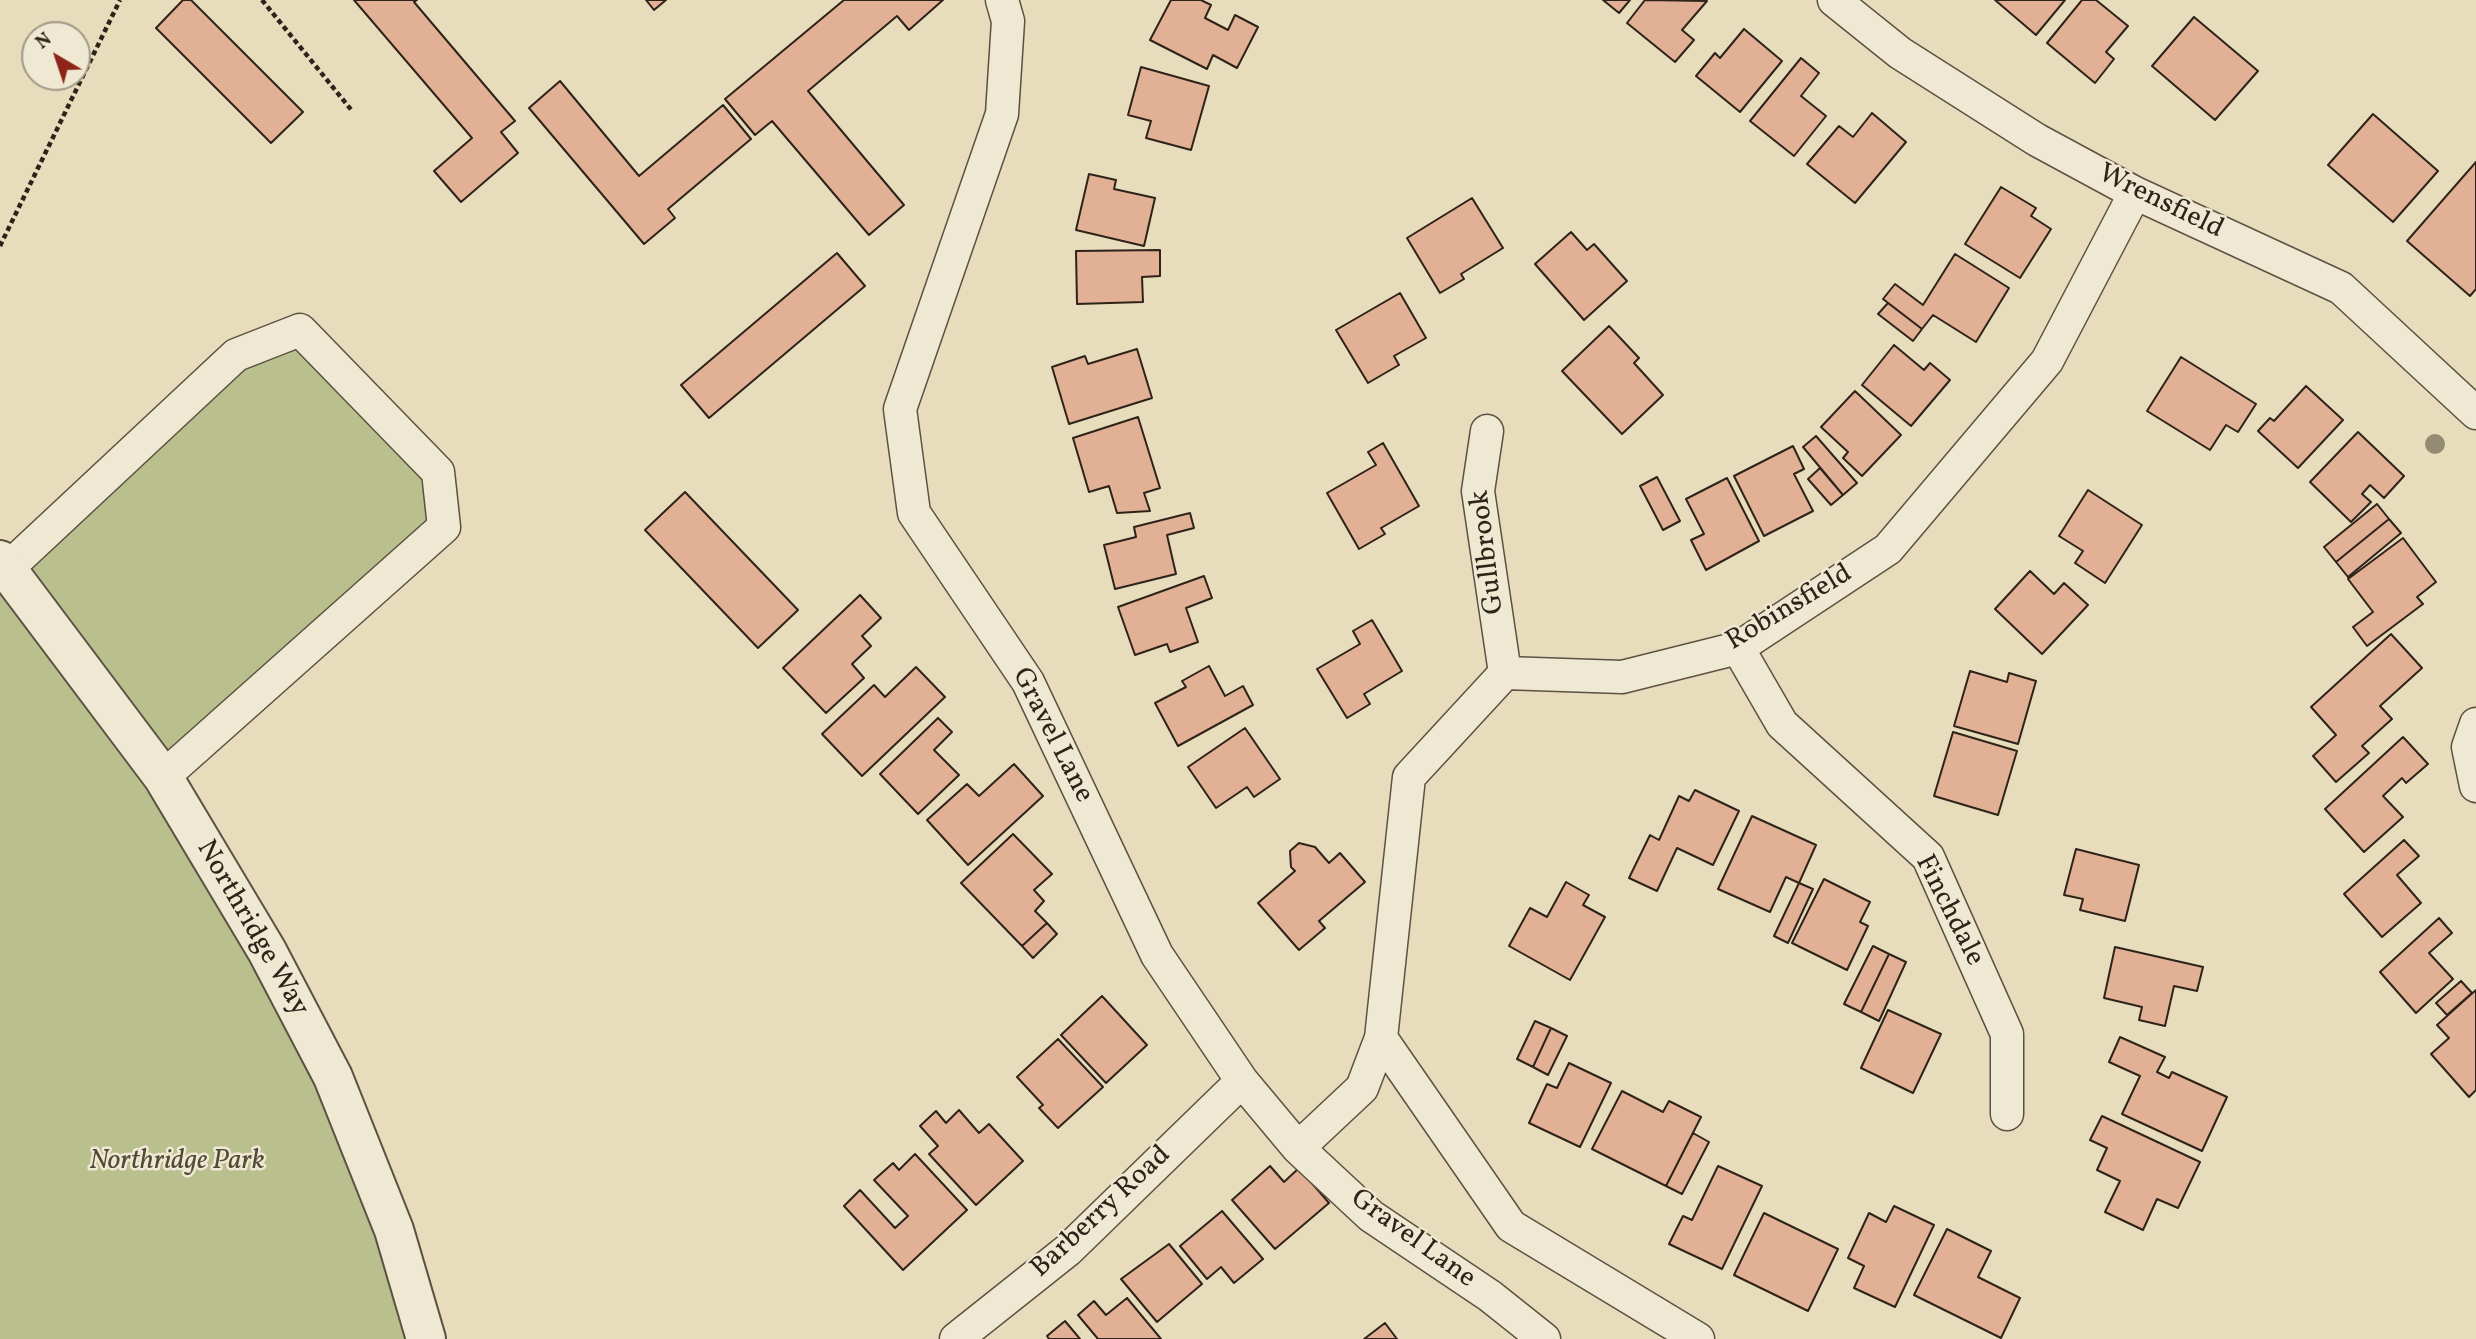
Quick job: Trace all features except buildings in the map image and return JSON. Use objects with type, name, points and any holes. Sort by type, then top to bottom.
[{"type":"street","name":"Gravel Lane","points":[[1002,0],[1008,21],[1002,114],[900,410],[914,513],[1028,682],[1157,955],[1242,1081],[1298,1148],[1371,1216],[1490,1296],[1544,1339]]},
{"type":"street","name":"Wrensfield","points":[[1834,0],[1900,53],[2037,140],[2135,193],[2341,288],[2476,413]]},
{"type":"street","name":"Robinsfield","points":[[1505,673],[1622,677],[1738,648],[1888,549],[2047,361],[2135,193]]},
{"type":"street","points":[[4,564],[236,355],[300,330],[438,472],[444,527],[163,777]]},
{"type":"street","name":"Gullbrook","points":[[1487,431],[1478,491],[1505,673]]},
{"type":"street","name":"Northridge Way","points":[[4,564],[163,777],[267,951],[333,1077],[394,1230],[426,1339]]},
{"type":"street","name":"Finchdale","points":[[1738,648],[1782,724],[1928,857],[2007,1034],[2007,1114]]},
{"type":"street","points":[[1298,1148],[1362,1088],[1381,1038],[1409,778],[1505,673]]},
{"type":"street","points":[[2476,724],[2468,747],[2476,786]]},
{"type":"street","points":[[1381,1038],[1511,1226],[1698,1339]]},
{"type":"street","name":"Barberry Road","points":[[956,1339],[1068,1250],[1242,1081]]},
{"type":"path","points":[[0,246],[120,0]]},
{"type":"path","points":[[262,0],[353,112]]},
{"type":"green space","name":"Northridge Park","points":[[300,330],[438,472],[444,527],[163,777],[267,951],[426,1339],[0,1339],[0,564],[236,355]]}]
